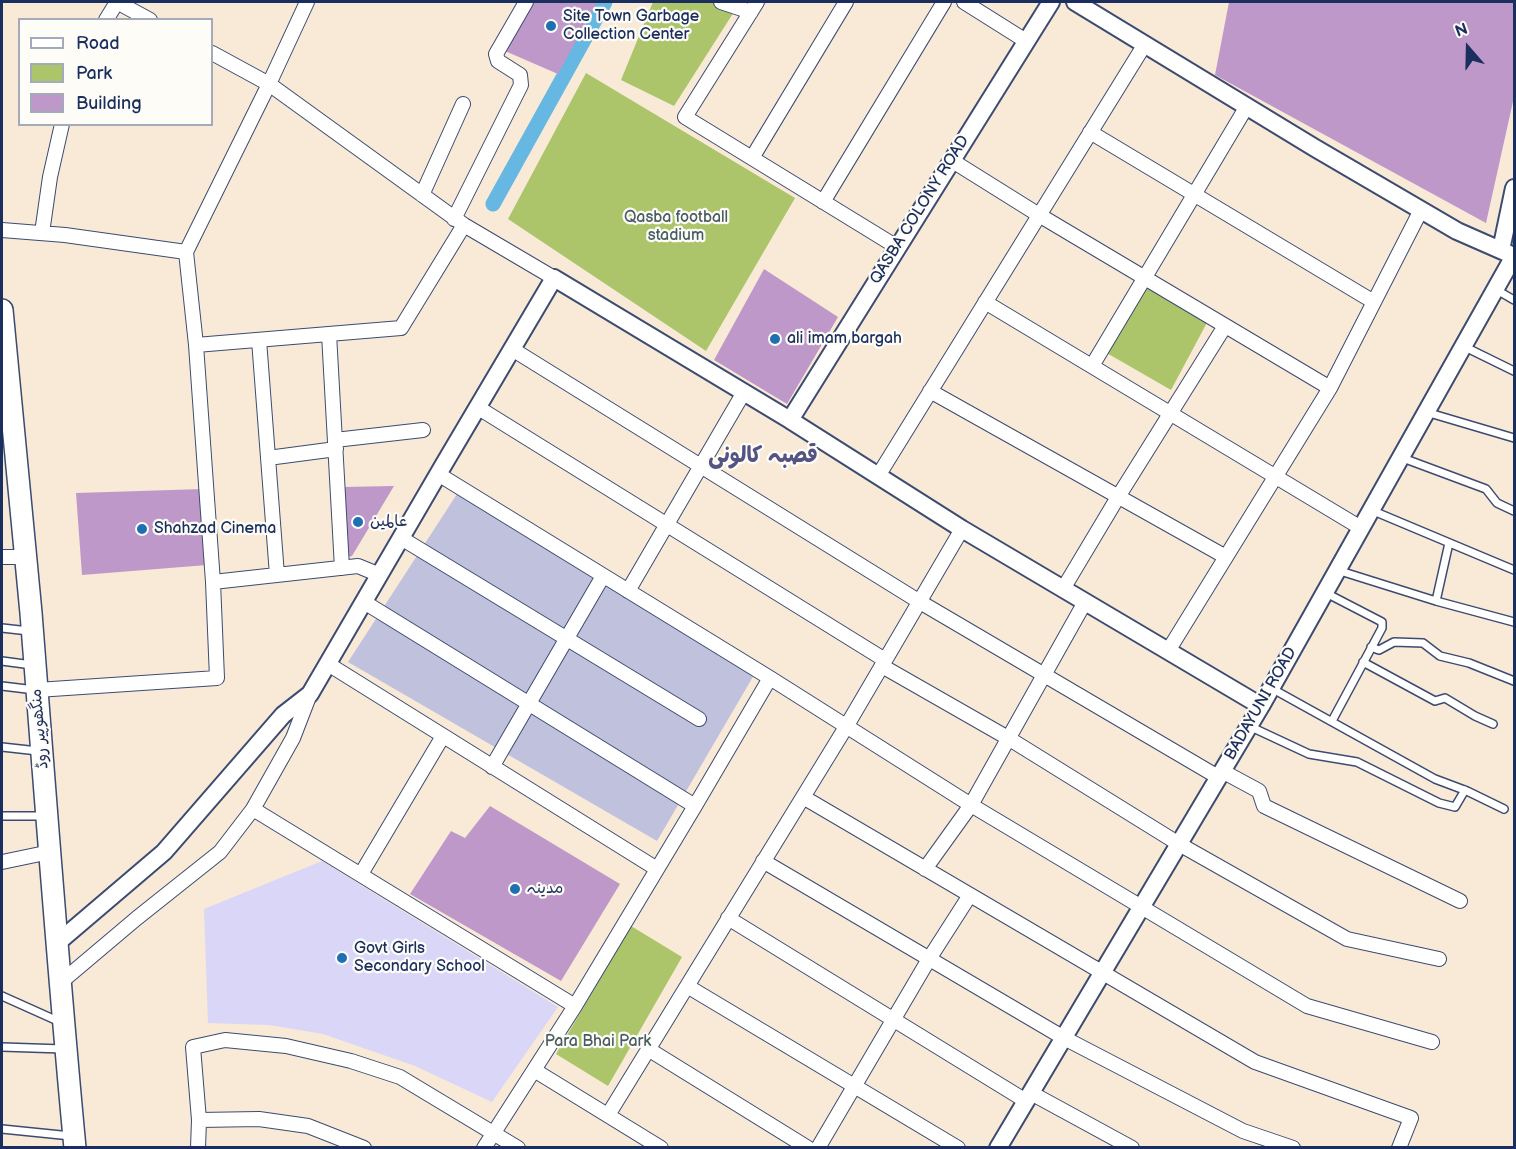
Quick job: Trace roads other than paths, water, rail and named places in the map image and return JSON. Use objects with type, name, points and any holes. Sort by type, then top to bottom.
[{"type":"main road","name":"منگھوپیر روڈ","points":[[2,310],[6,401],[32,631],[74,1142]]},
{"type":"street","points":[[107,18],[117,2],[146,18]]},
{"type":"street","points":[[37,690],[217,678],[213,582],[196,345],[186,252],[307,2]]},
{"type":"street","points":[[196,345],[401,328],[459,222],[521,85],[520,75],[498,62],[496,54],[526,2]]},
{"type":"street","points":[[721,2],[754,7],[685,117],[897,247]]},
{"type":"street","points":[[752,158],[846,2]]},
{"type":"street","points":[[823,202],[944,2]]},
{"type":"street","points":[[964,2],[1026,41]]},
{"type":"street","name":"QASBA COLONY ROAD","points":[[790,420],[1051,2]]},
{"type":"street","points":[[1075,2],[1315,148],[1457,231],[1510,254]]},
{"type":"street","points":[[878,476],[1145,44]]},
{"type":"street","points":[[213,54],[269,84],[459,222],[790,420],[962,529],[1261,706]]},
{"type":"street","points":[[422,195],[463,104]]},
{"type":"street","points":[[1092,366],[1146,279],[1247,106]]},
{"type":"street","points":[[42,233],[50,177],[62,126]]},
{"type":"street","points":[[1090,132],[1374,302]]},
{"type":"street","points":[[951,160],[1330,388]]},
{"type":"street","name":"BADAYUNI ROAD","points":[[998,1148],[1261,706],[1495,289],[1510,254],[1514,189]]},
{"type":"street","points":[[1168,651],[1330,388],[1422,210]]},
{"type":"street","points":[[2,230],[186,252]]},
{"type":"street","points":[[60,983],[220,852],[254,808],[293,738],[310,694],[554,279]]},
{"type":"street","points":[[985,302],[1361,528]]},
{"type":"street","points":[[1063,589],[1224,326]]},
{"type":"street","points":[[329,334],[342,568]]},
{"type":"street","points":[[260,340],[278,575]]},
{"type":"street","points":[[512,349],[920,602],[1220,774],[1259,791],[1264,806],[1460,901]]},
{"type":"street","points":[[930,391],[1226,557]]},
{"type":"street","points":[[628,591],[744,392]]},
{"type":"street","points":[[477,407],[884,663],[1179,844],[1347,939],[1440,959]]},
{"type":"street","points":[[268,458],[423,430]]},
{"type":"street","points":[[438,474],[770,678],[971,805],[1307,1006],[1432,1042]]},
{"type":"street","points":[[608,1115],[846,727],[962,529]]},
{"type":"street","points":[[401,538],[699,719]]},
{"type":"street","points":[[2,557],[25,557]]},
{"type":"street","points":[[213,582],[358,566],[380,575]]},
{"type":"street","points":[[492,766],[603,576]]},
{"type":"street","points":[[364,602],[695,806]]},
{"type":"street","points":[[925,869],[971,805],[1085,602]]},
{"type":"street","points":[[328,664],[657,869]]},
{"type":"street","points":[[484,1148],[575,1006],[770,678]]},
{"type":"street","points":[[56,944],[164,852],[282,715],[310,694]]},
{"type":"street","points":[[361,874],[443,736]]},
{"type":"street","points":[[803,797],[1255,1062],[1411,1118],[1399,1148]]},
{"type":"street","points":[[254,808],[575,1006]]},
{"type":"street","points":[[2,862],[50,852]]},
{"type":"street","points":[[763,861],[1064,1038],[1243,1131],[1293,1148]]},
{"type":"street","points":[[818,1148],[929,959],[970,895]]},
{"type":"street","points":[[728,918],[894,1020],[1028,1097],[1132,1148]]},
{"type":"street","points":[[687,986],[958,1148]]},
{"type":"street","points":[[198,1148],[199,1120],[193,1047],[225,1040],[286,1046],[351,1061],[400,1077],[518,1148]]},
{"type":"street","points":[[648,1049],[808,1148]]},
{"type":"street","points":[[534,1070],[661,1148]]},
{"type":"street","points":[[199,1120],[259,1119],[308,1126],[364,1148]]},
{"type":"lane","points":[[1495,289],[1515,300]]},
{"type":"lane","points":[[1463,346],[1515,371]]},
{"type":"lane","points":[[1426,412],[1515,438]]},
{"type":"lane","points":[[1400,457],[1485,489],[1497,503],[1515,511]]},
{"type":"lane","points":[[1371,510],[1515,570]]},
{"type":"lane","points":[[1436,601],[1449,543]]},
{"type":"lane","points":[[1337,570],[1436,601],[1515,622]]},
{"type":"lane","points":[[1324,592],[1382,622],[1382,628],[1332,722]]},
{"type":"lane","points":[[2,628],[32,631]]},
{"type":"lane","points":[[1371,647],[1379,650],[1394,642],[1423,643],[1440,656],[1469,663],[1515,681]]},
{"type":"lane","points":[[2,661],[35,665]]},
{"type":"lane","points":[[1363,662],[1435,701],[1445,698],[1474,716],[1493,724]]},
{"type":"lane","points":[[2,686],[37,690]]},
{"type":"lane","points":[[1271,688],[1435,779],[1465,790],[1504,809]]},
{"type":"lane","points":[[1249,726],[1309,754],[1357,762],[1439,803],[1455,807],[1465,790]]},
{"type":"lane","points":[[2,747],[42,751]]},
{"type":"lane","points":[[2,816],[47,816]]},
{"type":"lane","points":[[2,996],[64,1023]]},
{"type":"lane","points":[[2,1047],[66,1049]]},
{"type":"lane","points":[[2,1129],[74,1142]]},
{"type":"waterway","points":[[493,204],[605,2]]},
{"type":"place","name":"Site Town Garbage Collection Center","points":[[551,26]]},
{"type":"place","name":"ali imam bargah","points":[[775,339]]},
{"type":"place","name":"عالمین","points":[[358,522]]},
{"type":"place","name":"Shahzad Cinema","points":[[142,529]]},
{"type":"place","name":"مدینہ","points":[[515,889]]},
{"type":"place","name":"Govt Girls Secondary School","points":[[342,958]]},
{"type":"district","name":"قصبہ کالونی","points":[[763,456]]},
{"type":"park label","name":"Qasba football stadium","points":[[676,227]]},
{"type":"park label","name":"Para Bhai Park","points":[[598,1042]]}]
